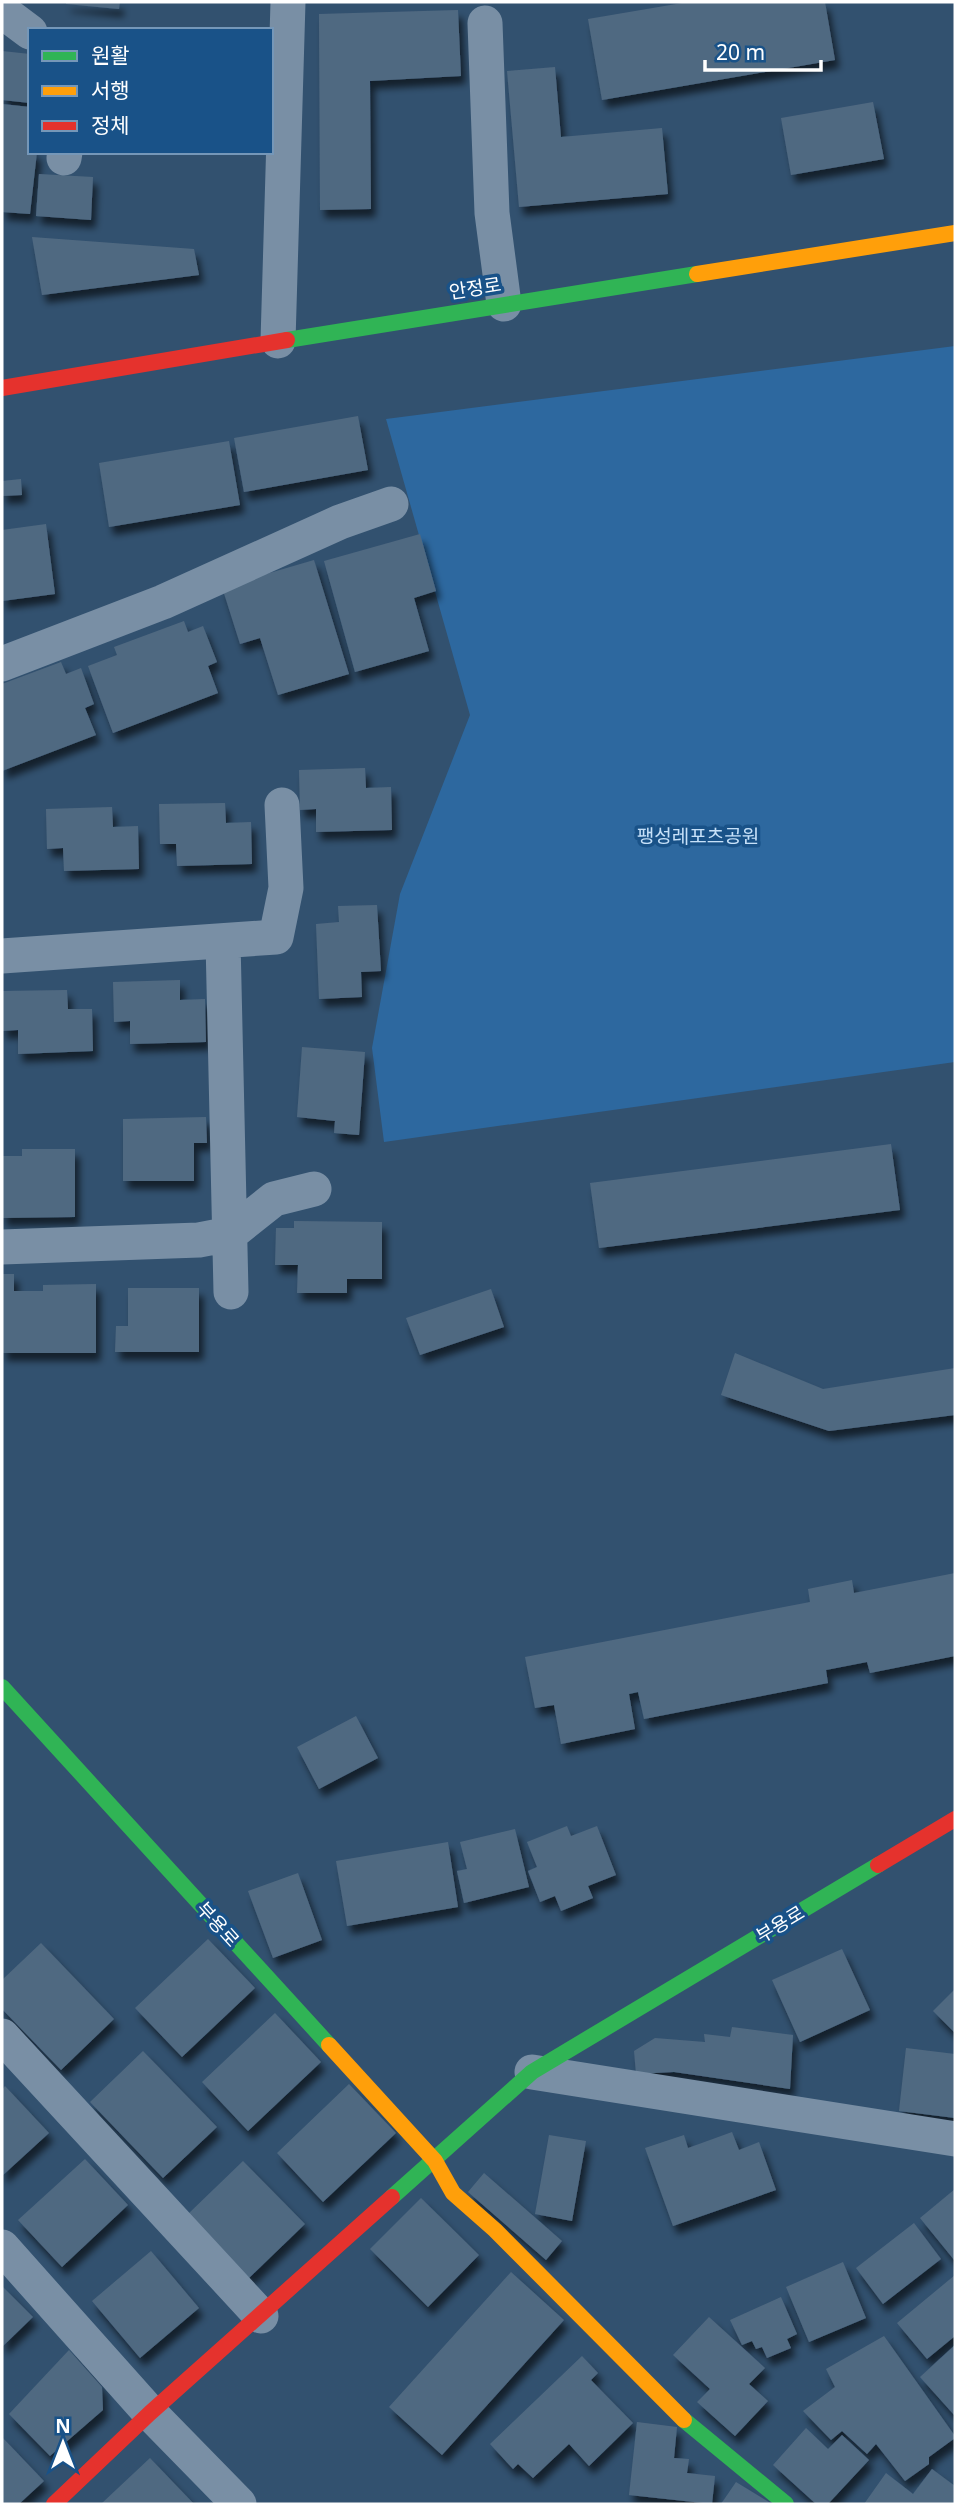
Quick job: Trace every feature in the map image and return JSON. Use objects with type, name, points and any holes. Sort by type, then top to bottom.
[{"type":"street","points":[[278,341],[288,2]]},
{"type":"street","points":[[2,11],[28,30]]},
{"type":"street","points":[[485,23],[492,213],[504,304]]},
{"type":"street","name":"안정로","points":[[2,388],[504,304],[955,233]]},
{"type":"street","points":[[2,664],[163,602],[340,522],[391,503]]},
{"type":"street","points":[[2,956],[276,937],[286,888],[282,805]]},
{"type":"street","points":[[223,941],[231,1292]]},
{"type":"street","points":[[2,1247],[199,1240],[230,1234],[274,1199],[314,1189]]},
{"type":"street","name":"부용로","points":[[2,1687],[435,2161]]},
{"type":"street","name":"부용로","points":[[54,2504],[150,2413],[532,2072],[955,1819]]},
{"type":"street","points":[[2,2036],[261,2316]]},
{"type":"street","points":[[532,2072],[955,2139]]},
{"type":"street","points":[[435,2161],[453,2193],[495,2230],[680,2416],[786,2504]]},
{"type":"street","points":[[2,2247],[150,2413],[239,2504]]},
{"type":"green space","name":"팽성레포츠공원","points":[[955,346],[955,1062],[384,1142],[372,1048],[400,894],[470,715],[386,419]]},
{"type":"building","points":[[66,2],[120,2],[119,9]]},
{"type":"building","points":[[688,2],[825,2],[835,60],[602,100],[588,19]]},
{"type":"building","points":[[458,10],[461,76],[370,81],[371,209],[320,210],[319,14]]},
{"type":"building","points":[[2,51],[28,54],[28,103],[2,100]]},
{"type":"building","points":[[555,67],[561,137],[662,128],[668,194],[519,207],[507,71]]},
{"type":"building","points":[[873,102],[884,159],[791,175],[781,118]]},
{"type":"building","points":[[2,104],[28,107],[28,154],[37,154],[30,214],[2,212]]},
{"type":"building","points":[[39,174],[93,177],[91,220],[36,216]]},
{"type":"building","points":[[32,237],[194,249],[199,275],[42,295]]},
{"type":"building","points":[[358,416],[368,470],[244,492],[234,438]]},
{"type":"building","points":[[229,441],[240,505],[109,527],[99,463]]},
{"type":"building","points":[[21,479],[22,495],[2,496],[2,481]]},
{"type":"building","points":[[46,524],[55,594],[2,601],[2,530]]},
{"type":"building","points":[[420,534],[436,591],[414,598],[429,651],[355,672],[324,561]]},
{"type":"building","points":[[314,560],[349,674],[278,695],[260,638],[240,644],[222,587]]},
{"type":"building","points":[[184,621],[188,632],[203,626],[217,662],[208,666],[218,693],[113,733],[88,666],[117,655],[114,647]]},
{"type":"building","points":[[61,662],[66,674],[81,668],[94,704],[85,708],[96,735],[2,771],[2,684]]},
{"type":"building","points":[[365,768],[366,788],[391,787],[392,830],[316,832],[316,809],[300,810],[299,770]]},
{"type":"building","points":[[225,803],[226,823],[251,822],[252,864],[177,866],[176,844],[160,844],[159,804]]},
{"type":"building","points":[[112,807],[113,827],[138,826],[139,869],[64,871],[63,848],[47,849],[46,809]]},
{"type":"building","points":[[377,905],[381,971],[361,972],[362,997],[319,999],[316,924],[339,922],[338,906]]},
{"type":"building","points":[[180,980],[180,1000],[205,999],[206,1042],[130,1044],[130,1021],[114,1022],[113,982]]},
{"type":"building","points":[[67,990],[68,1009],[92,1009],[93,1051],[18,1054],[18,1030],[2,1031],[2,991]]},
{"type":"building","points":[[302,1047],[365,1052],[359,1135],[334,1133],[335,1121],[297,1117]]},
{"type":"building","points":[[206,1117],[207,1143],[194,1143],[194,1181],[123,1181],[123,1119]]},
{"type":"building","points":[[891,1144],[900,1210],[599,1248],[590,1183]]},
{"type":"building","points":[[22,1149],[75,1149],[75,1217],[2,1218],[2,1156],[22,1156]]},
{"type":"building","points":[[294,1221],[382,1222],[382,1279],[347,1279],[347,1293],[297,1293],[298,1265],[275,1265],[276,1228],[294,1228]]},
{"type":"building","points":[[2,1274],[14,1274],[14,1291],[43,1291],[43,1285],[96,1284],[96,1353],[2,1353]]},
{"type":"building","points":[[128,1288],[199,1288],[199,1352],[115,1352],[116,1326],[128,1326]]},
{"type":"building","points":[[491,1289],[504,1327],[420,1355],[406,1318]]},
{"type":"building","points":[[735,1353],[823,1389],[955,1368],[955,1415],[829,1431],[721,1395]]},
{"type":"building","points":[[955,1573],[955,1656],[870,1673],[867,1662],[826,1670],[828,1683],[644,1719],[638,1692],[629,1694],[635,1729],[561,1744],[554,1705],[535,1708],[525,1657],[810,1602],[808,1589],[852,1580],[854,1593]]},
{"type":"building","points":[[356,1716],[378,1758],[319,1789],[297,1747]]},
{"type":"building","points":[[567,1826],[571,1836],[597,1826],[616,1875],[588,1886],[593,1898],[561,1911],[555,1896],[540,1902],[528,1871],[537,1867],[527,1842]]},
{"type":"building","points":[[515,1829],[529,1887],[464,1903],[457,1871],[467,1869],[460,1842]]},
{"type":"building","points":[[448,1842],[458,1907],[347,1926],[336,1861]]},
{"type":"building","points":[[298,1873],[322,1940],[273,1958],[248,1891]]},
{"type":"building","points":[[208,1939],[255,1988],[182,2057],[135,2008]]},
{"type":"building","points":[[41,1943],[114,2019],[61,2070],[2,2009],[2,1980]]},
{"type":"building","points":[[842,1949],[870,2010],[800,2042],[772,1980]]},
{"type":"building","points":[[955,1989],[955,2033],[933,2011]]},
{"type":"building","points":[[275,2013],[321,2062],[248,2131],[202,2082]]},
{"type":"building","points":[[732,2027],[793,2035],[790,2089],[674,2072],[636,2074],[634,2051],[655,2038],[705,2042],[704,2034],[730,2037]]},
{"type":"building","points":[[906,2048],[955,2054],[955,2118],[899,2111]]},
{"type":"building","points":[[143,2051],[217,2127],[163,2178],[90,2102]]},
{"type":"building","points":[[349,2084],[396,2133],[323,2202],[277,2153]]},
{"type":"building","points":[[5,2086],[49,2133],[2,2176],[2,2090]]},
{"type":"building","points":[[732,2132],[739,2150],[759,2142],[776,2190],[673,2226],[645,2148],[684,2135],[688,2148]]},
{"type":"building","points":[[549,2135],[586,2141],[572,2221],[535,2214]]},
{"type":"building","points":[[85,2159],[128,2205],[62,2267],[18,2220]]},
{"type":"building","points":[[243,2161],[305,2224],[249,2278],[187,2215]]},
{"type":"building","points":[[484,2173],[562,2241],[546,2260],[468,2192]]},
{"type":"building","points":[[955,2189],[955,2261],[920,2218]]},
{"type":"building","points":[[421,2198],[479,2255],[428,2307],[370,2249]]},
{"type":"building","points":[[914,2223],[941,2259],[883,2304],[856,2268]]},
{"type":"building","points":[[151,2251],[199,2308],[140,2358],[92,2301]]},
{"type":"building","points":[[843,2262],[866,2318],[809,2342],[786,2287]]},
{"type":"building","points":[[511,2272],[564,2320],[442,2455],[389,2407]]},
{"type":"building","points":[[955,2275],[955,2336],[927,2359],[897,2323]]},
{"type":"building","points":[[2,2286],[33,2317],[2,2347]]},
{"type":"building","points":[[781,2297],[797,2334],[787,2339],[791,2348],[767,2358],[762,2347],[756,2349],[752,2341],[742,2345],[730,2320]]},
{"type":"building","points":[[709,2317],[765,2368],[749,2384],[768,2401],[735,2436],[697,2402],[710,2389],[673,2355]]},
{"type":"building","points":[[884,2336],[955,2436],[929,2457],[929,2464],[905,2481],[876,2444],[867,2454],[842,2431],[831,2440],[803,2411],[835,2387],[826,2369]]},
{"type":"building","points":[[955,2345],[955,2416],[920,2377]]},
{"type":"building","points":[[69,2350],[102,2387],[103,2410],[50,2456],[9,2414]]},
{"type":"building","points":[[582,2356],[598,2373],[591,2380],[633,2423],[589,2466],[569,2444],[533,2478],[518,2464],[513,2469],[490,2444]]},
{"type":"building","points":[[637,2422],[677,2427],[674,2458],[689,2459],[687,2473],[715,2476],[712,2504],[629,2495]]},
{"type":"building","points":[[806,2428],[828,2449],[842,2435],[869,2460],[828,2504],[816,2504],[773,2465]]},
{"type":"building","points":[[2,2437],[44,2481],[19,2504],[2,2504]]},
{"type":"building","points":[[150,2458],[194,2504],[101,2504]]},
{"type":"building","points":[[932,2469],[955,2486],[955,2504],[864,2504],[886,2473],[913,2494]]},
{"type":"building","points":[[736,2482],[772,2504],[721,2504]]},
{"type":"traffic: fast","points":[[287,340],[697,274]]},
{"type":"traffic: fast","points":[[2,1687],[329,2045]]},
{"type":"traffic: fast","points":[[392,2197],[532,2072],[878,1865]]},
{"type":"traffic: fast","points":[[684,2420],[786,2504]]},
{"type":"traffic: slow","points":[[697,274],[955,233]]},
{"type":"traffic: slow","points":[[329,2045],[435,2161],[453,2193],[495,2230],[684,2420]]},
{"type":"traffic: jam","points":[[2,388],[287,340]]},
{"type":"traffic: jam","points":[[878,1865],[955,1819]]},
{"type":"traffic: jam","points":[[54,2504],[150,2413],[392,2197]]}]
